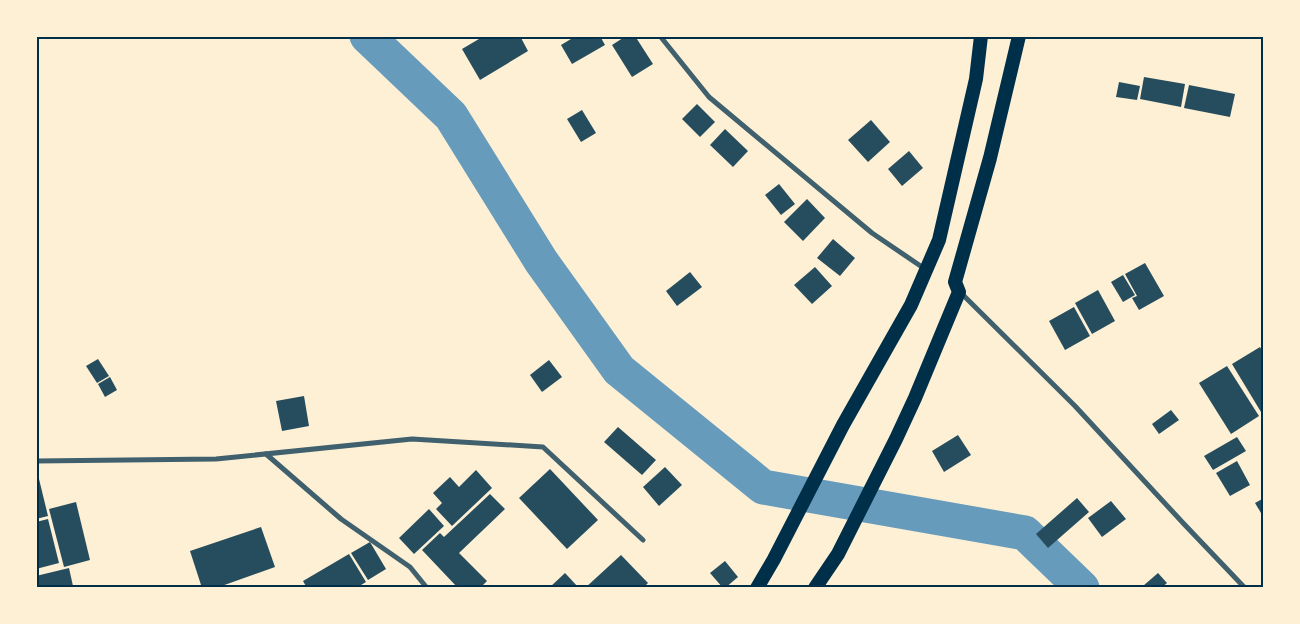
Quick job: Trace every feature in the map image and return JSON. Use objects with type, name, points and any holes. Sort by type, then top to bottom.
[{"type":"highway","points":[[758,588],[841,430],[911,305],[939,240],[976,79],[982,36]]},
{"type":"highway","points":[[815,588],[838,554],[916,398],[959,292],[955,282],[990,158],[1019,36]]},
{"type":"street","points":[[660,36],[709,97],[872,233],[926,270]]},
{"type":"street","points":[[959,292],[1076,406],[1245,588]]},
{"type":"street","points":[[36,461],[216,459],[412,439],[543,447],[643,540]]},
{"type":"street","points":[[266,454],[341,519],[410,567],[427,588]]},
{"type":"building","points":[[484,36],[520,36],[528,51],[480,80],[462,49]]},
{"type":"building","points":[[576,36],[600,36],[605,45],[572,64],[561,45]]},
{"type":"building","points":[[626,36],[635,36],[653,64],[632,77],[612,45]]},
{"type":"building","points":[[1144,77],[1185,84],[1181,107],[1140,99]]},
{"type":"building","points":[[1119,82],[1140,86],[1137,100],[1116,97]]},
{"type":"building","points":[[1189,85],[1235,94],[1230,117],[1184,108]]},
{"type":"building","points":[[697,104],[715,122],[700,137],[682,119]]},
{"type":"building","points":[[582,110],[596,133],[581,142],[567,119]]},
{"type":"building","points":[[871,120],[890,142],[868,162],[848,140]]},
{"type":"building","points":[[725,129],[748,151],[733,167],[710,145]]},
{"type":"building","points":[[909,151],[923,168],[902,186],[888,169]]},
{"type":"building","points":[[779,184],[795,204],[781,215],[765,195]]},
{"type":"building","points":[[807,199],[825,218],[803,241],[784,222]]},
{"type":"building","points":[[833,239],[855,258],[840,276],[817,258]]},
{"type":"building","points":[[1145,263],[1164,296],[1139,310],[1132,298],[1137,296],[1125,274]]},
{"type":"building","points":[[815,267],[832,286],[812,304],[794,285]]},
{"type":"building","points":[[690,272],[702,287],[677,306],[666,291]]},
{"type":"building","points":[[1123,275],[1135,295],[1123,302],[1111,282]]},
{"type":"building","points":[[1098,290],[1115,321],[1092,334],[1075,303]]},
{"type":"building","points":[[1074,307],[1090,336],[1065,350],[1049,321]]},
{"type":"building","points":[[1260,347],[1264,354],[1264,411],[1261,412],[1232,364]]},
{"type":"building","points":[[98,359],[109,376],[97,383],[86,366]]},
{"type":"building","points":[[549,360],[562,377],[542,392],[530,375]]},
{"type":"building","points":[[1227,366],[1259,416],[1231,434],[1199,383]]},
{"type":"building","points":[[110,377],[117,390],[105,397],[98,384]]},
{"type":"building","points":[[304,396],[309,426],[282,431],[276,401]]},
{"type":"building","points":[[1171,410],[1179,420],[1159,434],[1152,424]]},
{"type":"building","points":[[618,427],[656,460],[642,475],[604,442]]},
{"type":"building","points":[[958,435],[971,455],[944,472],[932,451]]},
{"type":"building","points":[[1237,437],[1246,451],[1213,470],[1204,456]]},
{"type":"building","points":[[1237,461],[1250,485],[1230,496],[1216,473]]},
{"type":"building","points":[[665,467],[682,485],[659,506],[643,487]]},
{"type":"building","points":[[550,469],[598,520],[567,549],[519,498]]},
{"type":"building","points":[[476,470],[492,488],[452,526],[436,509],[442,503],[433,493],[450,477],[459,487]]},
{"type":"building","points":[[39,479],[48,516],[36,519],[36,480]]},
{"type":"building","points":[[490,494],[505,509],[459,553],[487,581],[480,588],[458,588],[422,550],[440,533],[444,537]]},
{"type":"building","points":[[1077,498],[1089,512],[1048,548],[1036,534]]},
{"type":"building","points":[[1264,498],[1264,518],[1255,503]]},
{"type":"building","points":[[1111,501],[1126,519],[1102,537],[1088,518]]},
{"type":"building","points":[[76,502],[90,560],[64,567],[49,509]]},
{"type":"building","points":[[429,509],[444,526],[414,554],[399,538]]},
{"type":"building","points":[[48,519],[59,563],[36,569],[36,522]]},
{"type":"building","points":[[261,527],[275,567],[216,588],[202,588],[190,551]]},
{"type":"building","points":[[370,542],[386,569],[368,580],[351,553]]},
{"type":"building","points":[[349,554],[366,582],[356,588],[307,588],[303,581]]},
{"type":"building","points":[[621,555],[648,583],[643,588],[585,588]]},
{"type":"building","points":[[725,561],[738,577],[723,588],[710,573]]},
{"type":"building","points":[[69,568],[73,586],[67,588],[36,588],[36,576]]},
{"type":"building","points":[[565,573],[579,588],[549,588]]},
{"type":"building","points":[[1158,573],[1167,583],[1161,588],[1144,588],[1143,586]]},
{"type":"waterway","points":[[367,36],[451,116],[541,261],[619,370],[763,487],[1025,533],[1082,588]]}]
